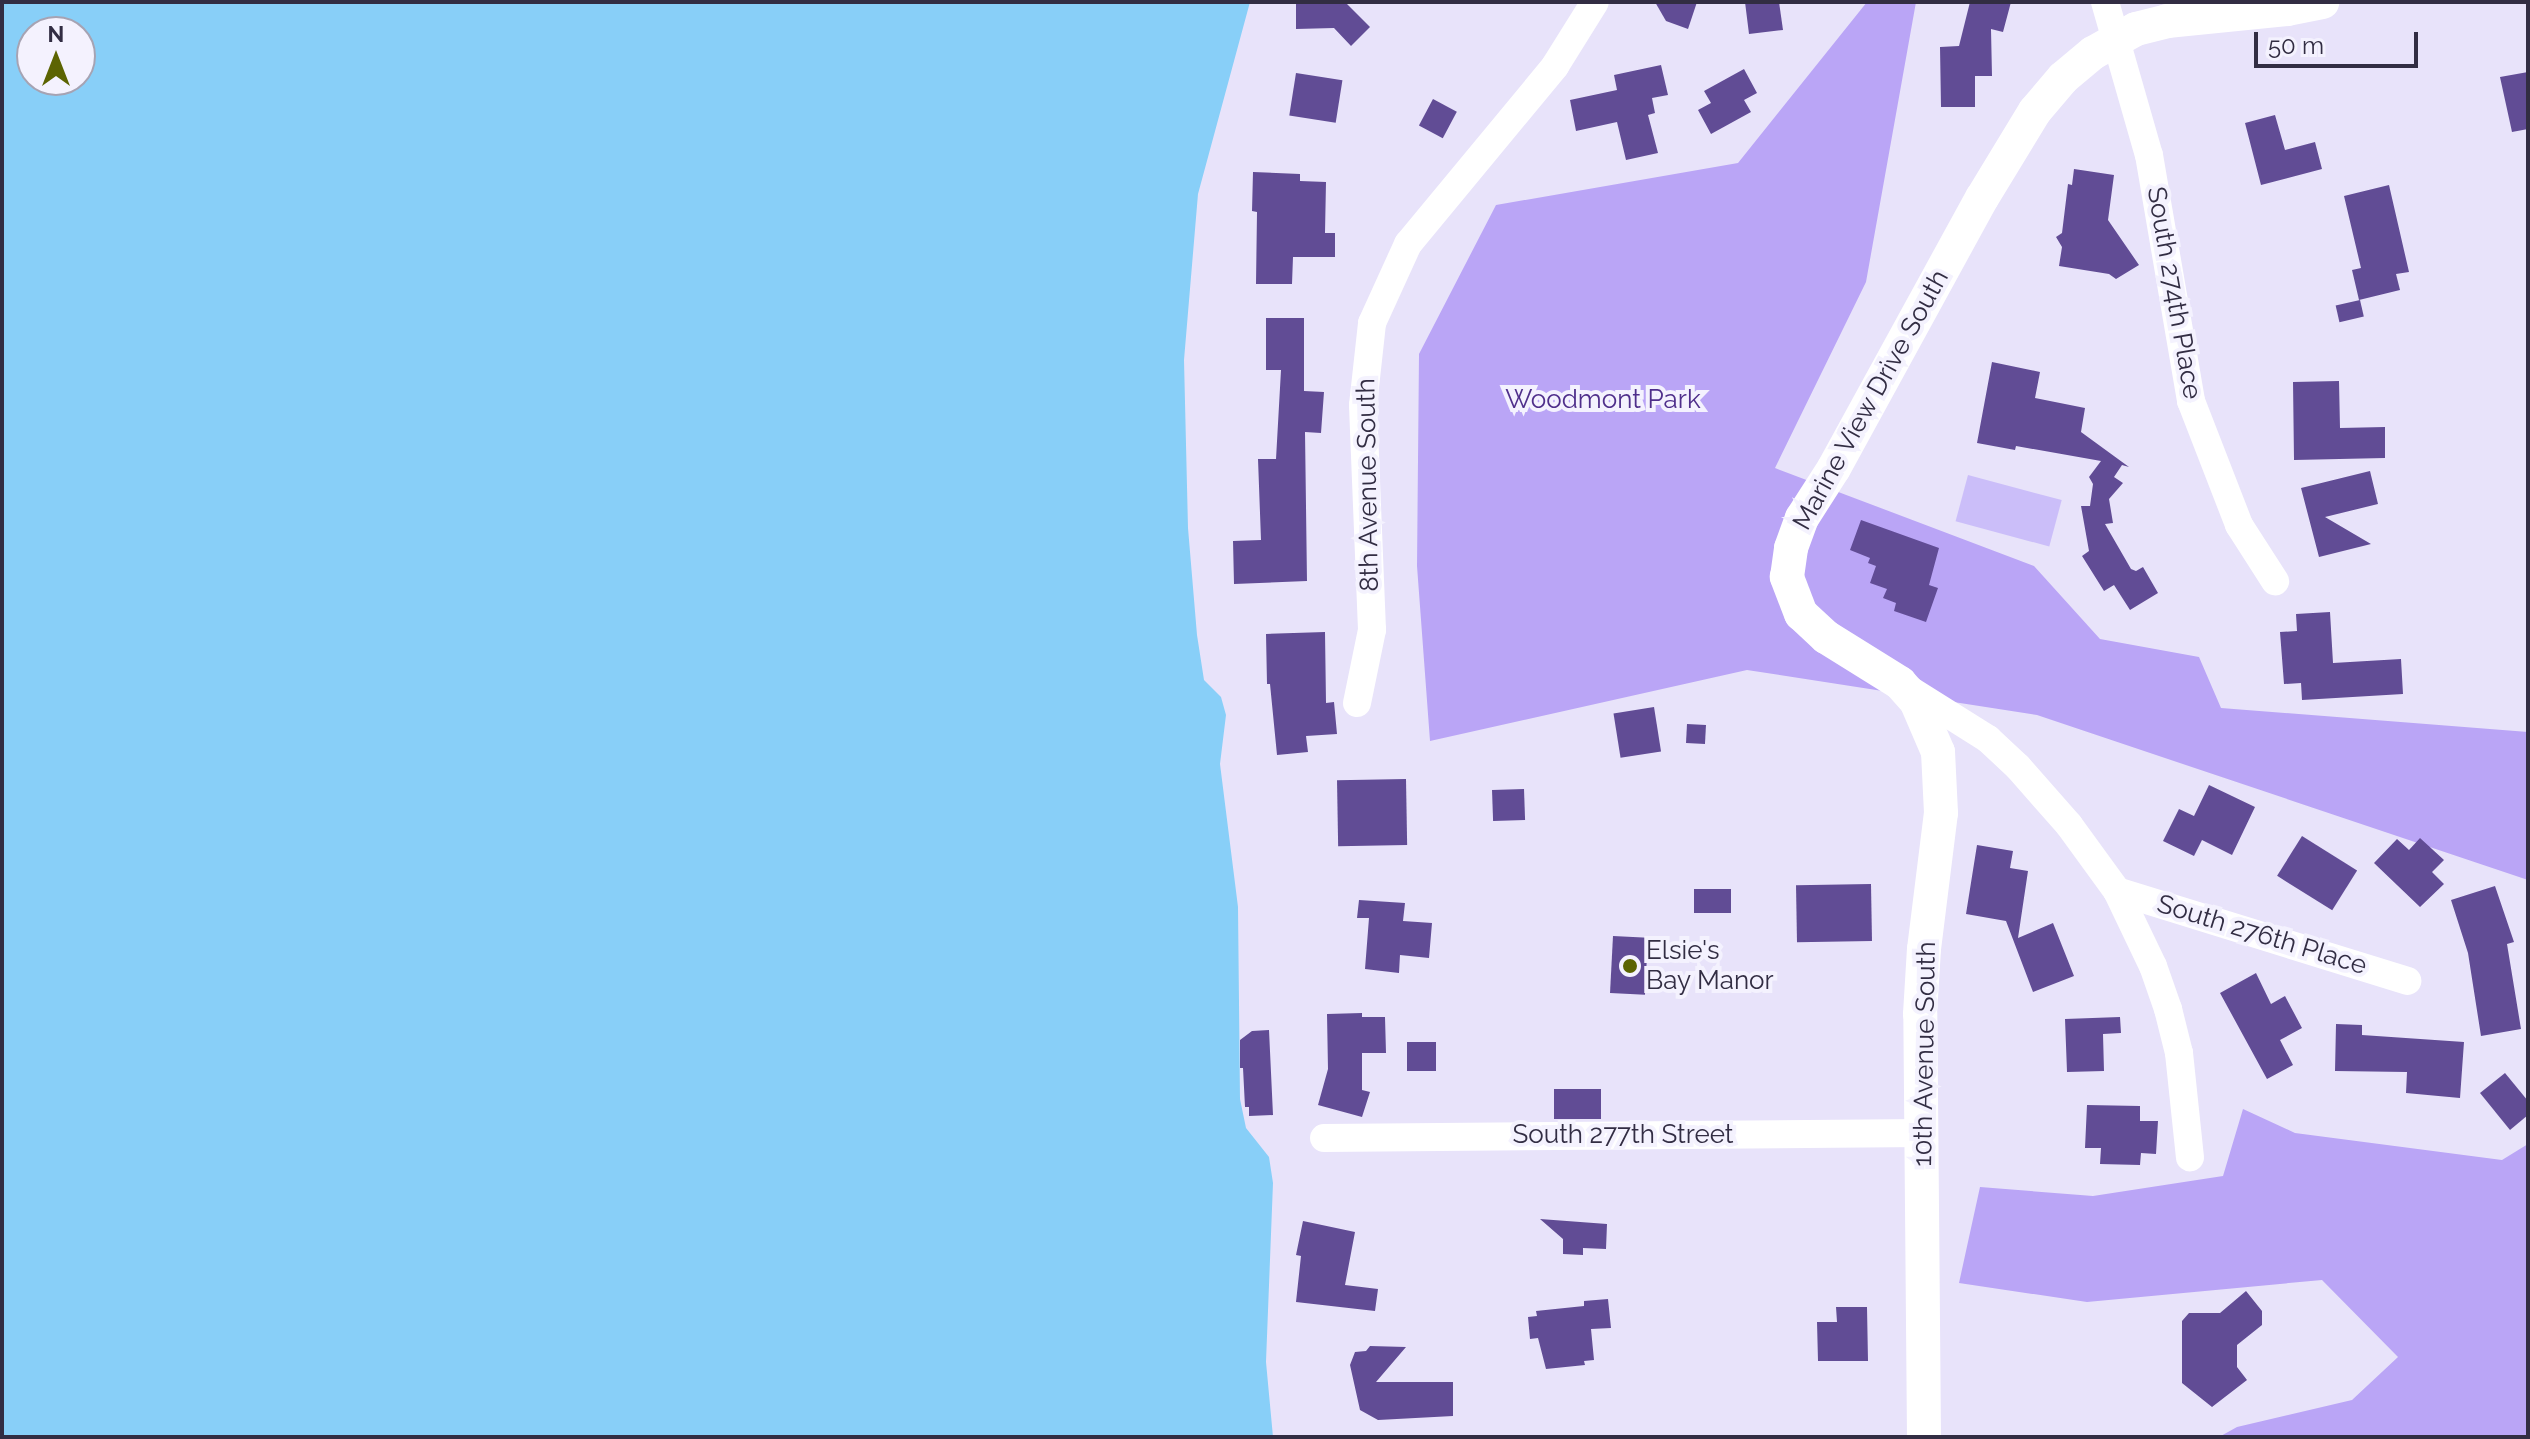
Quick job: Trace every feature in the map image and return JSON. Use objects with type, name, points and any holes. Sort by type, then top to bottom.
[{"type":"main road","name":"Marine View Drive South","points":[[1900,683],[1826,637],[1801,614],[1787,577],[1796,532],[1982,198],[2035,111],[2063,78],[2113,40],[2167,21],[2287,9],[2322,2]]},
{"type":"main road","name":"10th Avenue South","points":[[1900,683],[1916,701],[1930,730],[1938,752],[1942,791],[1922,969],[1924,1437]]},
{"type":"street","name":"8th Avenue South","points":[[1357,703],[1372,630],[1363,405],[1367,348],[1376,312],[1408,244],[1555,66],[1595,2]]},
{"type":"street","name":"South 274th Place","points":[[2105,2],[2113,40],[2149,155],[2191,401],[2239,525],[2275,581]]},
{"type":"street","name":"Marine View Drive South","points":[[1900,683],[1988,739],[2018,767],[2069,825],[2117,891],[2141,939],[2168,1009],[2179,1053],[2190,1157]]},
{"type":"street","name":"South 276th Place","points":[[2117,891],[2407,981]]},
{"type":"street","name":"South 277th Street","points":[[1324,1138],[1923,1133]]},
{"type":"shaded area","points":[[1968,475],[2062,500],[2049,546],[1956,521]]},
{"type":"green space","name":"Woodmont Park","points":[[1867,2],[1916,2],[1866,282],[1775,468],[2034,566],[2100,639],[2199,657],[2221,708],[2528,732],[2528,880],[2037,715],[1747,670],[1430,741],[1417,566],[1419,354],[1496,205],[1738,163]]},
{"type":"green space","points":[[2243,1109],[2295,1133],[2502,1160],[2528,1144],[2528,1437],[2219,1437],[2237,1427],[2352,1400],[2398,1357],[2322,1280],[2087,1302],[1959,1283],[1980,1187],[2093,1196],[2223,1176]]},
{"type":"water","points":[[2,2],[1250,2],[1198,194],[1184,360],[1188,528],[1197,635],[1204,680],[1221,697],[1226,715],[1220,764],[1238,907],[1240,1099],[1246,1128],[1269,1157],[1273,1183],[1266,1362],[1273,1437],[2,1437]]},
{"type":"building","points":[[1296,2],[1345,2],[1370,27],[1351,46],[1334,28],[1296,29]]},
{"type":"building","points":[[1655,2],[1697,2],[1688,29],[1666,21]]},
{"type":"building","points":[[1745,2],[1779,2],[1783,30],[1749,34]]},
{"type":"building","points":[[1970,2],[2011,2],[2003,32],[1991,29],[1992,76],[1975,76],[1975,107],[1941,107],[1940,47],[1959,46]]},
{"type":"building","points":[[1661,65],[1668,95],[1652,98],[1655,113],[1648,115],[1658,153],[1626,160],[1617,122],[1576,131],[1570,100],[1617,90],[1614,75]]},
{"type":"building","points":[[1744,69],[1757,93],[1744,100],[1751,112],[1711,134],[1698,110],[1711,103],[1704,91]]},
{"type":"building","points":[[2528,72],[2528,129],[2512,132],[2500,77]]},
{"type":"building","points":[[1296,73],[1342,80],[1336,123],[1289,115]]},
{"type":"building","points":[[1433,99],[1457,112],[1443,138],[1419,125]]},
{"type":"building","points":[[2275,115],[2285,150],[2315,142],[2322,169],[2261,185],[2245,123]]},
{"type":"building","points":[[2074,169],[2114,175],[2108,220],[2139,265],[2116,279],[2109,274],[2059,266],[2062,247],[2056,237],[2062,233],[2068,184],[2072,185]]},
{"type":"building","points":[[1253,172],[1300,174],[1300,181],[1326,182],[1325,233],[1335,233],[1335,257],[1293,257],[1292,284],[1256,284],[1257,212],[1252,211]]},
{"type":"building","points":[[2389,185],[2409,272],[2396,274],[2400,290],[2359,300],[2352,270],[2361,268],[2344,196]]},
{"type":"building","points":[[2360,300],[2364,317],[2339,322],[2336,306]]},
{"type":"building","points":[[1266,318],[1304,318],[1304,391],[1324,392],[1321,433],[1305,432],[1307,581],[1234,584],[1233,541],[1261,540],[1258,459],[1276,459],[1281,370],[1266,370]]},
{"type":"building","points":[[1992,362],[2040,372],[2035,398],[2085,408],[2081,432],[2129,467],[2122,465],[2114,477],[2123,483],[2109,499],[2113,523],[2105,524],[2131,569],[2136,571],[2143,567],[2158,593],[2130,610],[2114,585],[2104,591],[2082,556],[2089,551],[2081,506],[2090,506],[2093,484],[2089,477],[2101,461],[2016,446],[2015,450],[1977,443]]},
{"type":"building","points":[[2339,381],[2340,428],[2385,427],[2385,458],[2294,460],[2293,382]]},
{"type":"building","points":[[2370,471],[2378,504],[2325,517],[2371,544],[2319,557],[2301,488]]},
{"type":"building","points":[[1861,520],[1939,548],[1929,585],[1938,588],[1926,622],[1894,611],[1896,603],[1883,598],[1887,589],[1870,583],[1876,566],[1868,563],[1870,558],[1850,550]]},
{"type":"building","points":[[2330,612],[2333,663],[2401,659],[2403,694],[2302,700],[2301,683],[2284,684],[2280,632],[2297,631],[2296,614]]},
{"type":"building","points":[[1325,632],[1326,703],[1334,702],[1337,734],[1306,736],[1308,752],[1277,755],[1270,684],[1267,684],[1266,634]]},
{"type":"building","points":[[1654,707],[1661,751],[1621,758],[1614,713]]},
{"type":"building","points":[[1687,724],[1706,725],[1705,744],[1686,743]]},
{"type":"building","points":[[1406,779],[1407,845],[1338,846],[1337,780]]},
{"type":"building","points":[[2209,785],[2255,807],[2232,855],[2202,840],[2194,856],[2163,841],[2179,809],[2194,816]]},
{"type":"building","points":[[1524,789],[1525,820],[1493,821],[1492,790]]},
{"type":"building","points":[[2302,836],[2357,870],[2332,910],[2277,876]]},
{"type":"building","points":[[2420,838],[2444,860],[2432,872],[2444,884],[2420,907],[2374,863],[2397,839],[2409,850]]},
{"type":"building","points":[[1977,845],[2013,851],[2010,868],[2028,871],[2018,938],[2053,923],[2074,976],[2033,992],[2006,921],[1966,914]]},
{"type":"building","points":[[1871,884],[1872,941],[1797,942],[1796,885]]},
{"type":"building","points":[[2495,886],[2514,942],[2507,944],[2521,1029],[2481,1036],[2468,953],[2451,900]]},
{"type":"building","points":[[1694,889],[1731,889],[1731,913],[1694,913]]},
{"type":"building","points":[[1359,900],[1405,903],[1403,921],[1432,923],[1429,958],[1400,955],[1399,973],[1365,969],[1369,918],[1357,918]]},
{"type":"building","name":"Elsie's Bay Manor","points":[[1613,936],[1648,938],[1645,995],[1610,993]]},
{"type":"building","points":[[2256,973],[2271,1004],[2285,996],[2302,1028],[2280,1040],[2293,1065],[2267,1079],[2220,993]]},
{"type":"building","points":[[1362,1013],[1362,1017],[1385,1017],[1386,1053],[1362,1053],[1362,1090],[1370,1092],[1362,1117],[1318,1105],[1328,1069],[1327,1014]]},
{"type":"building","points":[[2120,1017],[2121,1033],[2103,1034],[2104,1071],[2067,1072],[2065,1019]]},
{"type":"building","points":[[2336,1024],[2362,1025],[2362,1035],[2464,1042],[2460,1098],[2406,1093],[2407,1072],[2335,1071]]},
{"type":"building","points":[[1269,1030],[1273,1115],[1249,1116],[1249,1107],[1245,1107],[1243,1068],[1240,1068],[1240,1040],[1252,1031]]},
{"type":"building","points":[[1407,1042],[1436,1042],[1436,1071],[1407,1071]]},
{"type":"building","points":[[2505,1073],[2528,1101],[2528,1115],[2510,1130],[2480,1093]]},
{"type":"building","points":[[1554,1089],[1601,1089],[1601,1119],[1554,1119]]},
{"type":"building","points":[[2087,1105],[2140,1106],[2140,1121],[2158,1121],[2156,1154],[2141,1153],[2140,1165],[2100,1164],[2101,1148],[2085,1148]]},
{"type":"building","points":[[1540,1219],[1607,1224],[1606,1249],[1583,1248],[1583,1255],[1563,1254],[1563,1239]]},
{"type":"building","points":[[1303,1221],[1355,1232],[1345,1285],[1378,1289],[1375,1311],[1296,1302],[1301,1256],[1296,1255]]},
{"type":"building","points":[[2246,1291],[2262,1311],[2262,1325],[2237,1345],[2237,1367],[2247,1380],[2212,1407],[2182,1383],[2182,1321],[2189,1313],[2220,1313]]},
{"type":"building","points":[[1608,1299],[1611,1328],[1591,1329],[1594,1360],[1584,1361],[1585,1365],[1546,1369],[1538,1338],[1530,1339],[1528,1317],[1537,1316],[1536,1311],[1584,1306],[1584,1301]]},
{"type":"building","points":[[1836,1307],[1867,1307],[1868,1361],[1818,1361],[1817,1322],[1837,1322]]},
{"type":"building","points":[[1370,1346],[1406,1347],[1376,1382],[1453,1382],[1453,1416],[1378,1420],[1360,1410],[1350,1365],[1355,1352],[1366,1351]]},
{"type":"place","name":"Elsie's Bay Manor","points":[[1630,966]]}]
